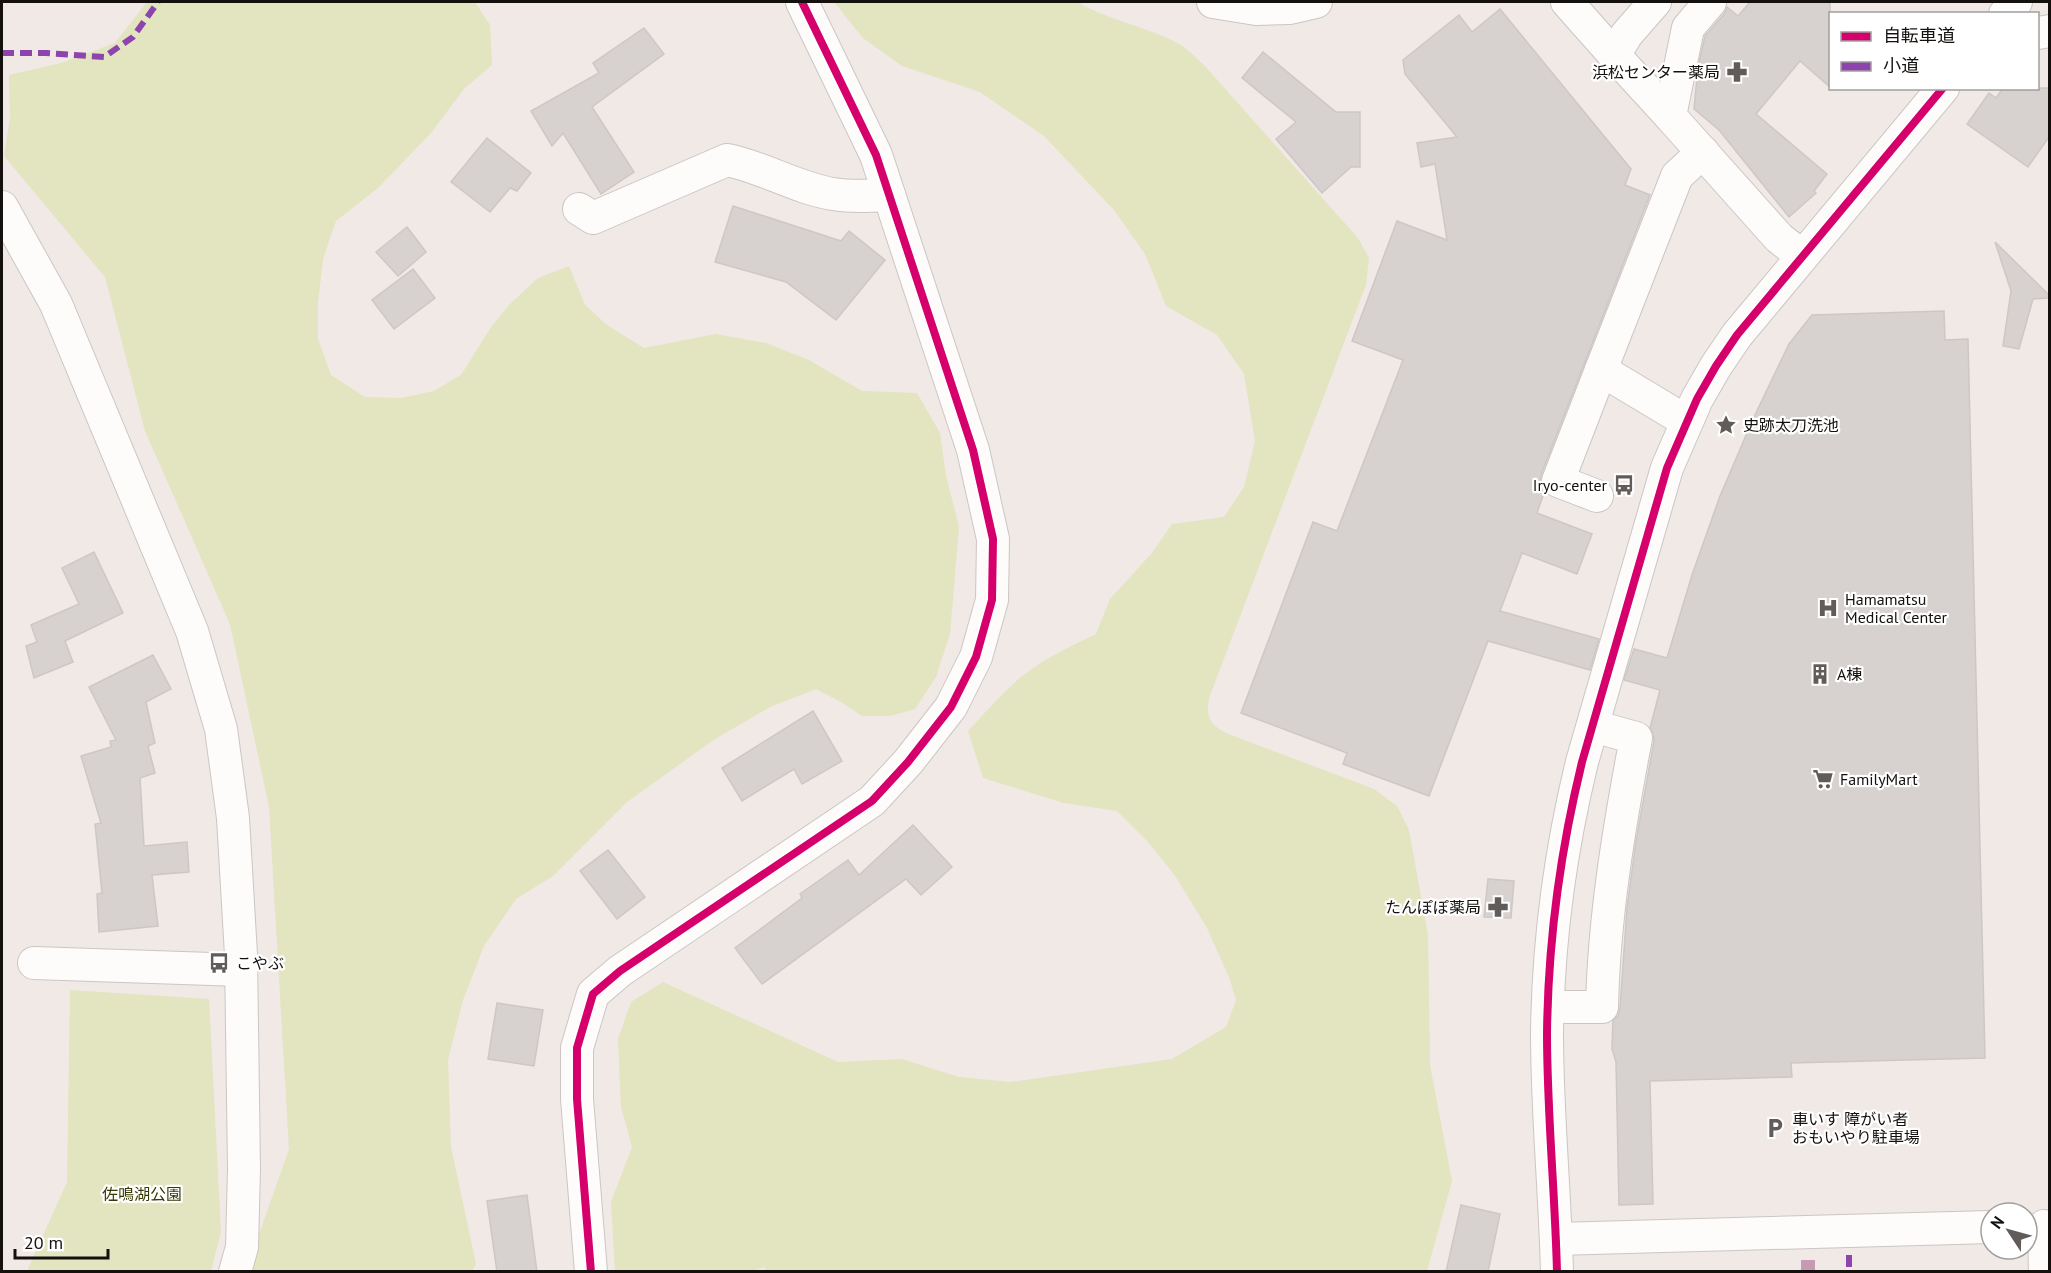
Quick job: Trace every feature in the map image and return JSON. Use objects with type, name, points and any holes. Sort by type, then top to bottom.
[{"type":"street","points":[[591,1272],[577,1099],[577,1048],[593,994],[620,971],[872,801],[908,762],[951,707],[975,657],[992,600],[993,538],[973,450],[876,155],[802,2]]},
{"type":"street","points":[[1214,2],[1256,9],[1290,8],[1316,2]]},
{"type":"street","points":[[1567,2],[1779,238],[1802,256]]},
{"type":"street","points":[[1614,55],[1627,34],[1655,2]]},
{"type":"street","points":[[1670,116],[1688,28],[1710,2]]},
{"type":"street","points":[[1557,1272],[1548,1071],[1548,1007],[1551,944],[1562,857],[1571,807],[1666,468],[1686,421],[1716,366],[1737,335],[1941,90]]},
{"type":"street","points":[[1597,496],[1558,482],[1677,176],[1703,152]]},
{"type":"street","points":[[579,209],[593,218],[727,160],[743,163],[810,188],[834,194],[889,195]]},
{"type":"street","points":[[2,207],[56,304],[192,631],[221,729],[233,818],[241,970],[243,1236],[235,1272]]},
{"type":"street","points":[[1601,370],[1686,421]]},
{"type":"street","points":[[1548,1007],[1602,1007],[1610,900],[1621,816],[1636,738],[1593,726]]},
{"type":"street","points":[[34,963],[241,970]]},
{"type":"street","points":[[2040,1226],[2045,1272]]},
{"type":"street","points":[[1556,1239],[1979,1227]]},
{"type":"green space","points":[[147,2],[475,2],[490,25],[492,65],[464,89],[431,133],[378,188],[336,221],[323,259],[318,303],[318,339],[331,375],[365,397],[401,398],[434,391],[461,375],[491,327],[509,305],[538,278],[569,266],[585,305],[607,325],[644,348],[716,334],[766,343],[809,360],[862,391],[917,393],[940,433],[946,476],[959,526],[950,634],[936,677],[915,709],[890,716],[862,716],[816,689],[770,707],[715,739],[627,802],[553,876],[516,899],[484,946],[463,1000],[448,1060],[451,1147],[476,1264],[472,1271],[246,1271],[289,1149],[269,807],[230,624],[145,431],[105,277],[4,156],[10,118],[9,75],[61,63],[115,43]]},
{"type":"green space","points":[[834,2],[1081,2],[1082,5],[1094,11],[1167,38],[1186,48],[1204,65],[1358,238],[1369,258],[1366,285],[1209,698],[1208,710],[1212,723],[1226,733],[1374,789],[1397,806],[1409,830],[1428,935],[1430,1065],[1452,1181],[1427,1271],[766,1272],[765,1267],[749,1272],[615,1271],[611,1202],[632,1147],[621,1107],[618,1039],[631,1002],[663,982],[838,1062],[902,1059],[959,1077],[1010,1082],[1172,1059],[1226,1027],[1236,1000],[1229,977],[1207,928],[1176,877],[1149,843],[1117,811],[1064,803],[983,778],[968,731],[1017,680],[1068,647],[1096,634],[1110,599],[1152,553],[1172,524],[1224,517],[1244,487],[1255,441],[1244,374],[1217,335],[1166,306],[1145,254],[1114,210],[1044,136],[980,92],[902,66],[863,38]]},
{"type":"green space","name":"佐鳴湖公園","points":[[70,990],[209,999],[221,1232],[211,1271],[27,1271],[67,1182]]},
{"type":"shaded area","points":[[1801,1260],[1815,1260],[1815,1271],[1801,1271]]},
{"type":"building","points":[[1750,2],[1830,2],[1829,86],[1800,61],[1756,114],[1827,174],[1814,191],[1816,193],[1789,217],[1719,130],[1694,109],[1698,67],[1705,36],[1724,14],[1727,7],[1738,16]]},
{"type":"building","points":[[1500,9],[1631,169],[1625,185],[1650,195],[1541,475],[1540,484],[1544,493],[1537,513],[1592,534],[1577,574],[1522,553],[1500,611],[1599,639],[1590,670],[1488,641],[1429,796],[1343,764],[1347,753],[1241,713],[1313,522],[1337,531],[1403,360],[1352,341],[1397,221],[1447,240],[1435,164],[1421,167],[1417,143],[1457,137],[1405,74],[1403,60],[1459,15],[1472,32]]},
{"type":"building","points":[[644,28],[664,54],[592,107],[634,172],[601,194],[563,133],[552,146],[531,111],[599,73],[593,63]]},
{"type":"building","points":[[1263,52],[1336,112],[1360,112],[1360,167],[1351,167],[1322,193],[1276,139],[1296,122],[1242,78]]},
{"type":"building","points":[[2049,88],[2049,137],[2028,167],[1967,124],[1989,93],[1996,98],[2002,90]]},
{"type":"building","points":[[487,138],[531,173],[517,191],[510,188],[490,212],[451,182]]},
{"type":"building","points":[[733,206],[841,241],[849,231],[885,260],[836,320],[786,282],[715,262]]},
{"type":"building","points":[[407,227],[426,252],[398,276],[376,252]]},
{"type":"building","points":[[1995,242],[2049,295],[2049,298],[2033,299],[2019,349],[2003,346],[2011,291]]},
{"type":"building","points":[[413,269],[435,298],[394,329],[372,300]]},
{"type":"building","name":"Hamamatsu Medical Center","points":[[1944,311],[1945,340],[1968,339],[1985,1058],[1791,1063],[1792,1077],[1650,1081],[1653,1204],[1619,1205],[1616,1062],[1612,1049],[1613,1020],[1618,1016],[1620,1008],[1627,908],[1636,841],[1654,741],[1650,728],[1660,690],[1624,680],[1634,649],[1667,658],[1692,575],[1720,496],[1789,344],[1812,315]]},
{"type":"building","points":[[94,552],[123,613],[65,641],[73,662],[34,678],[26,646],[37,642],[31,625],[79,604],[62,568]]},
{"type":"building","points":[[153,655],[171,689],[146,702],[155,743],[148,746],[155,773],[140,778],[144,846],[187,842],[189,872],[152,875],[158,926],[99,932],[97,894],[102,893],[95,824],[101,823],[81,756],[111,747],[110,741],[116,740],[89,687]]},
{"type":"building","points":[[813,711],[842,761],[802,784],[794,769],[742,801],[722,768]]},
{"type":"building","points":[[913,825],[952,867],[921,895],[906,879],[762,984],[735,948],[802,898],[800,894],[848,860],[859,875]]},
{"type":"building","points":[[608,850],[645,897],[617,919],[580,871]]},
{"type":"building","name":"たんぽぽ薬局","points":[[1488,879],[1514,881],[1511,918],[1484,917]]},
{"type":"building","points":[[497,1003],[543,1010],[534,1066],[488,1059]]},
{"type":"building","points":[[527,1195],[537,1272],[497,1272],[487,1201]]},
{"type":"building","points":[[1461,1205],[1500,1214],[1488,1272],[1446,1272]]},
{"type":"marked path","points":[[2,53],[104,57],[133,37],[158,2]]},
{"type":"marked path","points":[[1849,1255],[1849,1272]]},
{"type":"cycle path","points":[[591,1272],[577,1099],[577,1048],[593,994],[620,971],[872,801],[908,762],[951,707],[976,657],[992,600],[993,539],[973,450],[876,155],[802,2]]},
{"type":"cycle path","points":[[1557,1272],[1547,1034],[1550,965],[1557,897],[1567,829],[1582,762],[1667,468],[1697,399],[1737,335],[1941,90]]},
{"type":"place","name":"浜松センター薬局","points":[[1737,72]]},
{"type":"place","name":"史跡太刀洗池","points":[[1726,425]]},
{"type":"place","name":"Iryo-center","points":[[1624,485]]},
{"type":"place","name":"Hamamatsu Medical Center","points":[[1828,608]]},
{"type":"place","name":"A棟","points":[[1820,674]]},
{"type":"place","name":"FamilyMart","points":[[1823,779]]},
{"type":"place","name":"たんぽぽ薬局","points":[[1498,907]]},
{"type":"place","name":"こやぶ","points":[[219,963]]},
{"type":"place","name":"車いす 障がい者 おもいやり駐車場","points":[[1775,1128]]}]
